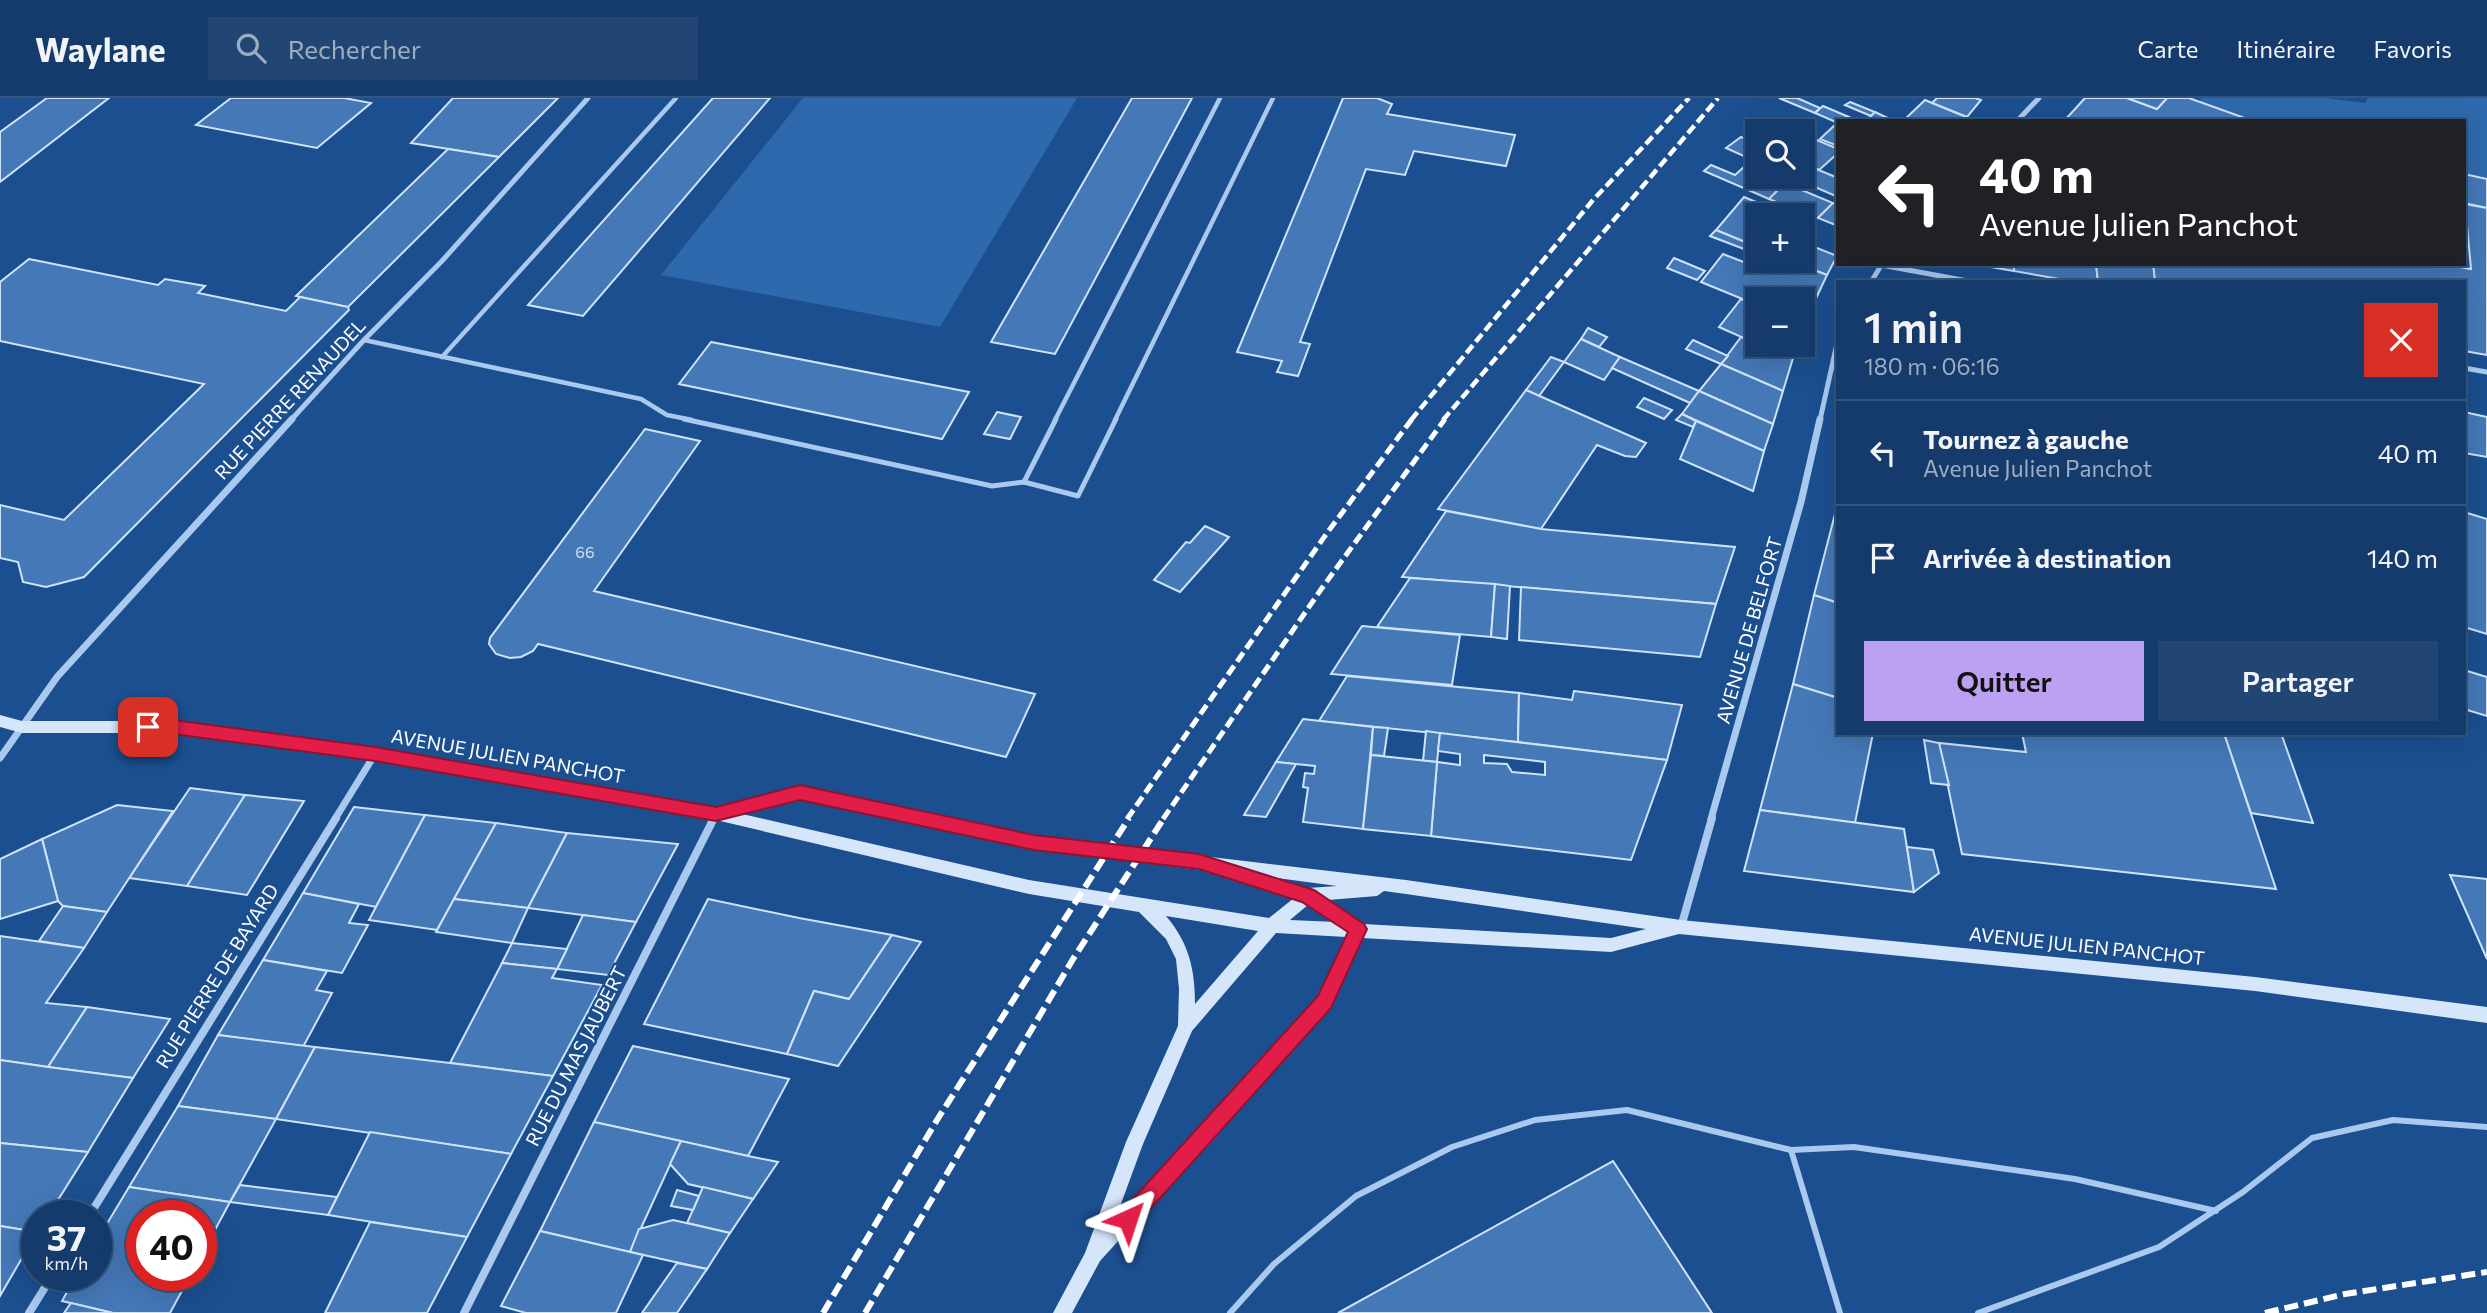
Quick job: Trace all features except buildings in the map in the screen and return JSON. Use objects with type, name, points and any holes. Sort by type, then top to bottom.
[{"type":"main road","name":"AVENUE JULIEN PANCHOT","points":[[0,721],[22,727],[173,727],[375,754],[716,814],[1029,887],[1272,926],[1611,945],[1681,927]]},
{"type":"main road","name":"AVENUE JULIEN PANCHOT","points":[[716,814],[800,792],[1034,843],[1406,887],[1681,927],[2256,984],[2487,1015]]},
{"type":"main road","name":"AVENUE JULIEN PANCHOT","points":[[1199,861],[1308,895],[1358,929]]},
{"type":"main road","name":"AVENUE JULIEN PANCHOT","points":[[1308,895],[1406,887]]},
{"type":"main road","points":[[1062,1313],[1092,1258],[1135,1142],[1186,1026],[1272,926],[1308,895]]},
{"type":"main road","points":[[1144,906],[1175,935],[1187,970],[1186,1026]]},
{"type":"main road","points":[[1092,1258],[1325,1002],[1358,929]]},
{"type":"street","name":"RUE PIERRE RENAUDEL","points":[[0,758],[57,677],[364,340],[442,261],[588,98]]},
{"type":"street","points":[[2019,119],[2039,98]]},
{"type":"street","points":[[1886,266],[1962,280]]},
{"type":"street","name":"AVENUE DE BELFORT","points":[[1681,927],[1801,502],[1836,348]]},
{"type":"street","points":[[2466,368],[2487,372]]},
{"type":"street","name":"RUE PIERRE DE BAYARD","points":[[99,1200],[375,754]]},
{"type":"street","name":"RUE DU MAS JAUBERT","points":[[464,1313],[716,814]]},
{"type":"street","points":[[29,1313],[43,1291]]},
{"type":"lane","points":[[442,357],[676,98]]},
{"type":"lane","points":[[1024,482],[1220,98]]},
{"type":"lane","points":[[364,340],[641,399],[667,415],[862,459],[992,486],[1024,482],[1078,496],[1273,98]]},
{"type":"lane","points":[[1230,1313],[1274,1264],[1356,1196],[1452,1147],[1535,1120],[1627,1110],[1791,1150],[1854,1147],[2075,1179],[2216,1211]]},
{"type":"lane","points":[[1978,1313],[2159,1247],[2216,1211],[2312,1138],[2393,1120],[2487,1128]]},
{"type":"lane","points":[[1791,1150],[1840,1313]]},
{"type":"shaded area","points":[[803,98],[1077,98],[940,327],[661,275]]},
{"type":"shaded area","points":[[2201,98],[2327,98],[2365,103],[2368,98],[2487,98],[2487,179],[2466,174],[2466,119],[2249,119],[2200,101]]},
{"type":"railway","points":[[1411,420],[1593,200],[1689,98]]},
{"type":"railway","points":[[1443,420],[1718,98]]},
{"type":"railway","points":[[1127,819],[1327,533],[1412,419]]},
{"type":"railway","points":[[1163,819],[1322,588],[1445,419]]},
{"type":"railway","points":[[823,1313],[937,1120],[1129,818]]},
{"type":"railway","points":[[865,1313],[1073,959],[1164,818]]},
{"type":"railway","points":[[2265,1313],[2345,1294],[2487,1272]]},
{"type":"route","points":[[148,727],[173,727],[375,754],[716,814],[800,792],[1034,843],[1199,861],[1308,895],[1358,929],[1325,1002],[1128,1219]]}]
